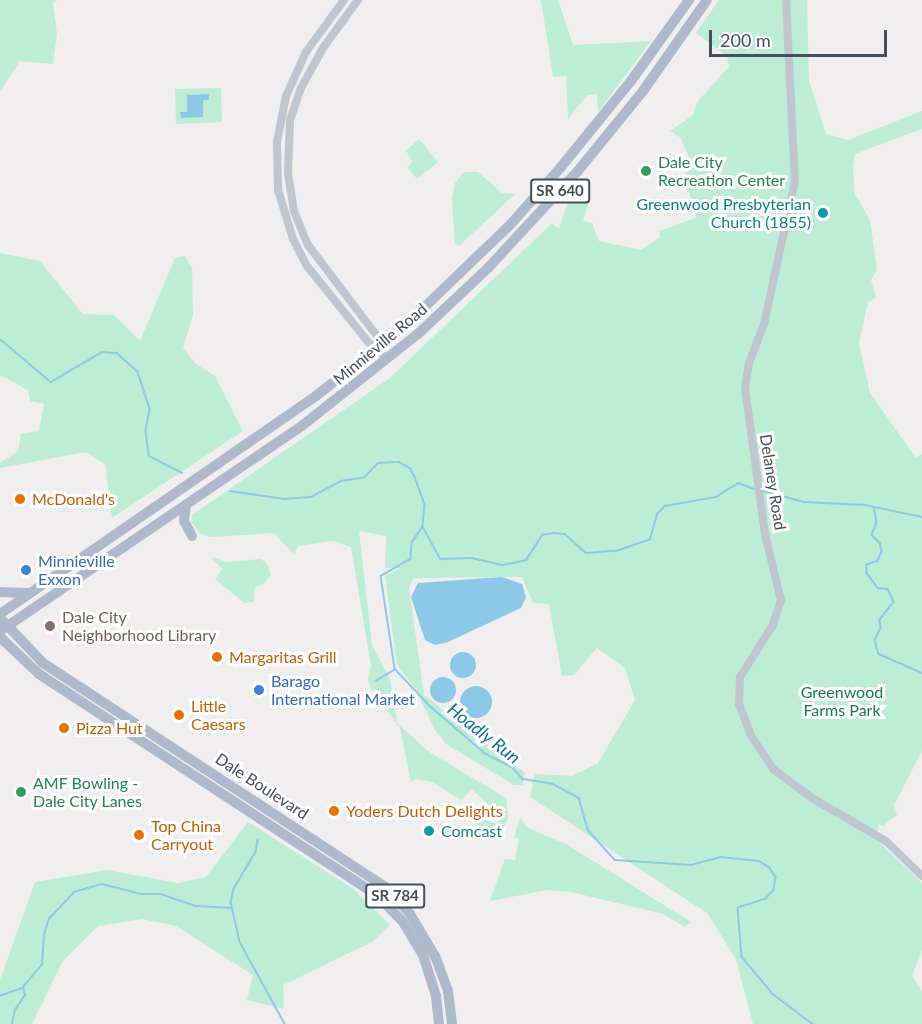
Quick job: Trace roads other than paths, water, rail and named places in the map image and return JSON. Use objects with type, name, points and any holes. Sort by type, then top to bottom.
[{"type":"main road","name":"Minnieville Road","points":[[0,615],[251,442],[378,348],[447,286],[554,176],[631,81],[689,0]]},
{"type":"main road","name":"Minnieville Road","points":[[3,629],[303,424],[387,358],[454,301],[548,205],[643,91],[707,0]]},
{"type":"main road","points":[[186,505],[184,522],[192,536]]},
{"type":"main road","points":[[0,592],[31,592]]},
{"type":"main road","name":"Dale Boulevard","points":[[0,615],[3,629],[30,652],[385,887],[410,914],[436,958],[448,991],[452,1024]]},
{"type":"main road","points":[[25,615],[21,633],[30,652]]},
{"type":"main road","name":"Dale Boulevard","points":[[0,637],[18,656],[49,681],[377,895],[403,922],[423,956],[436,996],[439,1024]]},
{"type":"main road","points":[[0,650],[18,656]]},
{"type":"street","points":[[344,0],[306,52],[286,96],[279,127],[277,179],[284,216],[307,266],[368,342],[378,348],[387,358]]},
{"type":"street","points":[[358,0],[316,58],[301,88],[290,120],[288,173],[294,211],[308,245],[377,336],[378,348]]},
{"type":"street","name":"Delaney Road","points":[[786,0],[796,169],[764,324],[749,363],[745,388],[760,481],[760,497],[781,600],[772,625],[740,677],[739,704],[744,723],[762,753],[781,776],[880,837],[922,876]]},
{"type":"water","points":[[209,94],[209,100],[203,100],[203,117],[181,118],[180,112],[187,112],[187,95]]},
{"type":"water","points":[[502,577],[522,584],[526,597],[521,608],[448,642],[435,645],[425,640],[411,597],[418,583]]},
{"type":"water","points":[[463,652],[473,655],[476,665],[473,675],[463,678],[453,675],[450,665],[453,655]]},
{"type":"water","points":[[443,677],[452,681],[456,690],[452,699],[443,703],[434,699],[430,690],[434,681]]},
{"type":"water","points":[[476,686],[488,690],[492,702],[488,714],[476,718],[464,714],[460,702],[464,690]]},
{"type":"waterway","points":[[0,339],[51,382],[102,352],[117,353],[138,372],[150,410],[146,431],[149,456],[182,473]]},
{"type":"waterway","points":[[230,491],[284,499],[311,497],[341,481],[365,477],[378,463],[399,462],[410,468],[415,477],[425,504],[423,527],[441,559],[472,558],[503,565],[526,560],[542,535],[553,533],[565,534],[586,553],[616,551],[650,539],[657,514],[665,506],[716,497],[738,483],[757,490]]},
{"type":"waterway","points":[[761,490],[804,502],[865,505],[922,517]]},
{"type":"waterway","points":[[874,507],[877,522],[872,535],[880,543],[882,552],[878,561],[867,565],[867,573],[878,588],[888,589],[894,602],[880,620],[881,628],[875,641],[879,654],[922,673]]},
{"type":"waterway","name":"Hoadly Run","points":[[423,527],[412,543],[411,559],[381,576],[395,669],[430,706],[486,754],[513,768],[523,779],[553,784],[579,798],[588,830],[615,860],[691,865],[721,857],[759,861],[769,867],[776,877],[774,890],[766,899],[738,908],[742,957],[773,994],[813,1024]]},
{"type":"waterway","points":[[376,681],[395,669]]},
{"type":"waterway","points":[[258,840],[256,852],[234,889],[231,902],[240,942],[285,1024]]},
{"type":"waterway","points":[[12,1024],[15,1010],[25,995],[23,987],[42,964],[44,935],[49,919],[74,892],[102,884],[141,894],[161,894],[196,906],[232,908]]},
{"type":"waterway","points":[[0,996],[22,988]]},
{"type":"place","name":"Dale City Recreation Center","points":[[646,171]]},
{"type":"place","name":"Greenwood Presbyterian Church (1855)","points":[[823,213]]},
{"type":"place","name":"McDonald's","points":[[20,499]]},
{"type":"place","name":"Minnieville Exxon","points":[[26,570]]},
{"type":"place","name":"Dale City Neighborhood Library","points":[[50,626]]},
{"type":"place","name":"Margaritas Grill","points":[[217,657]]},
{"type":"place","name":"Barago International Market","points":[[259,690]]},
{"type":"place","name":"Little Caesars","points":[[179,715]]},
{"type":"place","name":"Pizza Hut","points":[[64,728]]},
{"type":"place","name":"AMF Bowling - Dale City Lanes","points":[[21,792]]},
{"type":"place","name":"Yoders Dutch Delights","points":[[334,811]]},
{"type":"place","name":"Comcast","points":[[429,831]]},
{"type":"place","name":"Top China Carryout","points":[[139,835]]},
{"type":"park label","name":"Greenwood Farms Park","points":[[842,701]]}]
